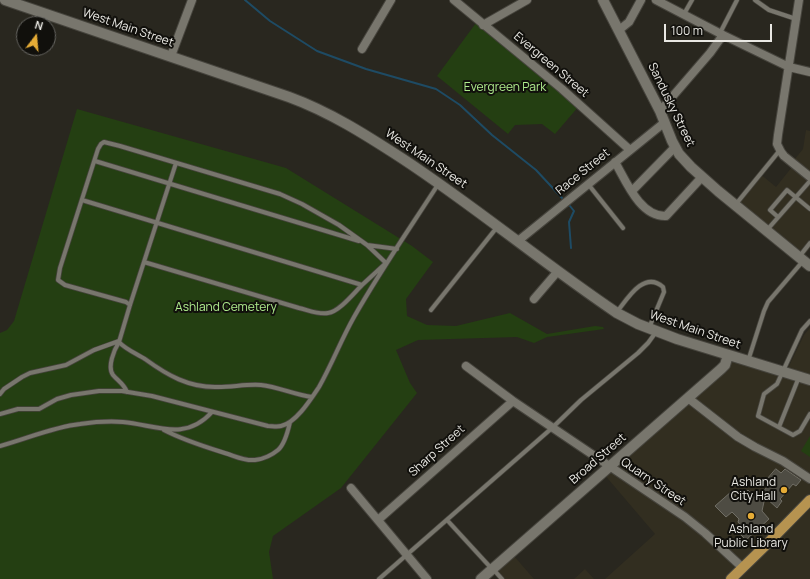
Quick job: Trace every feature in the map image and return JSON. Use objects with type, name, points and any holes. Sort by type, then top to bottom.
[{"type":"main road","points":[[731,579],[810,500]]},
{"type":"street","name":"West Main Street","points":[[5,0],[289,97],[325,112],[375,140],[439,183],[617,313],[653,330],[728,356],[810,380]]},
{"type":"street","points":[[171,56],[192,0]]},
{"type":"street","points":[[362,49],[391,0]]},
{"type":"street","points":[[483,25],[527,0]]},
{"type":"street","name":"Sandusky Street","points":[[603,0],[660,111],[675,146],[685,161],[735,205],[804,261]]},
{"type":"street","points":[[619,30],[629,22],[641,0]]},
{"type":"street","points":[[656,0],[789,68],[810,72]]},
{"type":"street","points":[[799,0],[778,144],[784,156],[810,177]]},
{"type":"street","name":"Evergreen Street","points":[[458,1],[483,25],[562,89],[630,150]]},
{"type":"street","points":[[660,111],[710,53],[721,34]]},
{"type":"street","name":"Race Street","points":[[518,241],[665,122]]},
{"type":"street","points":[[632,191],[675,146]]},
{"type":"street","points":[[615,162],[640,204],[656,216],[666,216],[702,177]]},
{"type":"street","points":[[534,299],[558,271]]},
{"type":"street","name":"Broad Street","points":[[481,579],[721,369],[728,356]]},
{"type":"street","name":"Quarry Street","points":[[466,366],[552,428],[685,517],[743,568]]},
{"type":"street","points":[[688,398],[738,438],[783,461],[810,479]]},
{"type":"street","name":"Sharp Street","points":[[378,520],[513,401]]},
{"type":"street","points":[[350,488],[426,579]]},
{"type":"lane","points":[[684,14],[692,0]]},
{"type":"lane","points":[[721,34],[737,0]]},
{"type":"lane","points":[[755,0],[769,10],[796,19]]},
{"type":"lane","points":[[130,305],[126,302],[65,285],[58,280],[60,268],[82,200],[100,146],[104,142],[287,197],[339,225],[366,243],[386,263]]},
{"type":"lane","points":[[735,205],[780,150]]},
{"type":"lane","points":[[95,161],[366,243],[397,249]]},
{"type":"lane","points":[[127,392],[121,381],[114,376],[111,369],[113,356],[176,163]]},
{"type":"lane","points":[[766,230],[810,181]]},
{"type":"lane","points":[[0,414],[18,409],[38,409],[57,399],[80,393],[99,391],[127,392],[152,396],[268,426],[280,426],[294,420],[312,397],[324,378],[353,318],[386,263],[397,249],[439,183]]},
{"type":"lane","points":[[587,184],[610,210],[623,228]]},
{"type":"lane","points":[[778,217],[770,210],[787,190],[810,209]]},
{"type":"lane","points":[[82,200],[362,285]]},
{"type":"lane","points":[[431,310],[498,226]]},
{"type":"lane","points":[[748,362],[768,302],[804,261],[810,244]]},
{"type":"lane","points":[[144,262],[324,314],[337,309],[386,263]]},
{"type":"lane","points":[[379,579],[552,428],[581,400],[648,343],[664,292],[663,287],[650,281],[642,283],[617,313]]},
{"type":"lane","points":[[810,322],[802,330],[777,384],[764,394],[758,416],[793,435],[800,431],[810,414]]},
{"type":"lane","points":[[119,341],[122,345],[182,382],[203,387],[244,385],[263,386],[282,389],[299,395],[312,397]]},
{"type":"lane","points":[[0,394],[11,384],[26,375],[66,365],[94,350],[119,341]]},
{"type":"lane","points":[[778,427],[799,377]]},
{"type":"lane","points":[[0,446],[64,427],[89,422],[124,422],[172,430],[189,428],[203,421],[212,412]]},
{"type":"lane","points":[[162,429],[180,438],[213,450],[242,459],[255,460],[265,458],[279,450],[287,433],[290,422]]},
{"type":"lane","points":[[447,520],[502,579]]},
{"type":"shaded area","points":[[806,130],[810,131],[810,248],[800,261],[733,206],[759,173],[776,187],[792,167],[790,165],[803,149]]},
{"type":"shaded area","points":[[810,328],[810,579],[605,579],[655,534],[603,473],[734,354],[787,370],[804,335]]},
{"type":"shaded area","points":[[514,556],[534,579],[503,579],[497,572]]},
{"type":"shaded area","points":[[585,569],[594,579],[574,579]]},
{"type":"green space","name":"Evergreen Park","points":[[476,23],[579,106],[555,134],[542,124],[515,125],[508,134],[437,76]]},
{"type":"green space","name":"Ashland Cemetery","points":[[77,109],[286,168],[412,246],[433,262],[406,299],[407,316],[427,325],[456,326],[510,313],[547,334],[595,326],[603,327],[604,329],[547,337],[534,343],[517,337],[418,340],[396,350],[410,383],[417,393],[341,488],[273,536],[269,552],[273,579],[0,579],[0,333],[7,330],[14,321]]},
{"type":"green space","points":[[810,436],[810,457],[801,451]]},
{"type":"building","points":[[776,469],[781,473],[785,469],[801,480],[796,486],[793,484],[780,499],[782,501],[777,508],[765,497],[762,511],[769,519],[746,540],[738,532],[743,528],[738,522],[739,519],[732,512],[726,517],[715,506],[732,491],[739,499],[748,490],[756,499],[769,485],[765,482]]},
{"type":"waterway","points":[[245,0],[270,21],[317,51],[366,69],[436,89],[460,105],[492,135],[536,170],[562,198]]},
{"type":"waterway","points":[[570,206],[574,211],[569,222],[571,248]]},
{"type":"place","name":"Ashland City Hall","points":[[784,490]]},
{"type":"place","name":"Ashland Public Library","points":[[751,516]]}]
